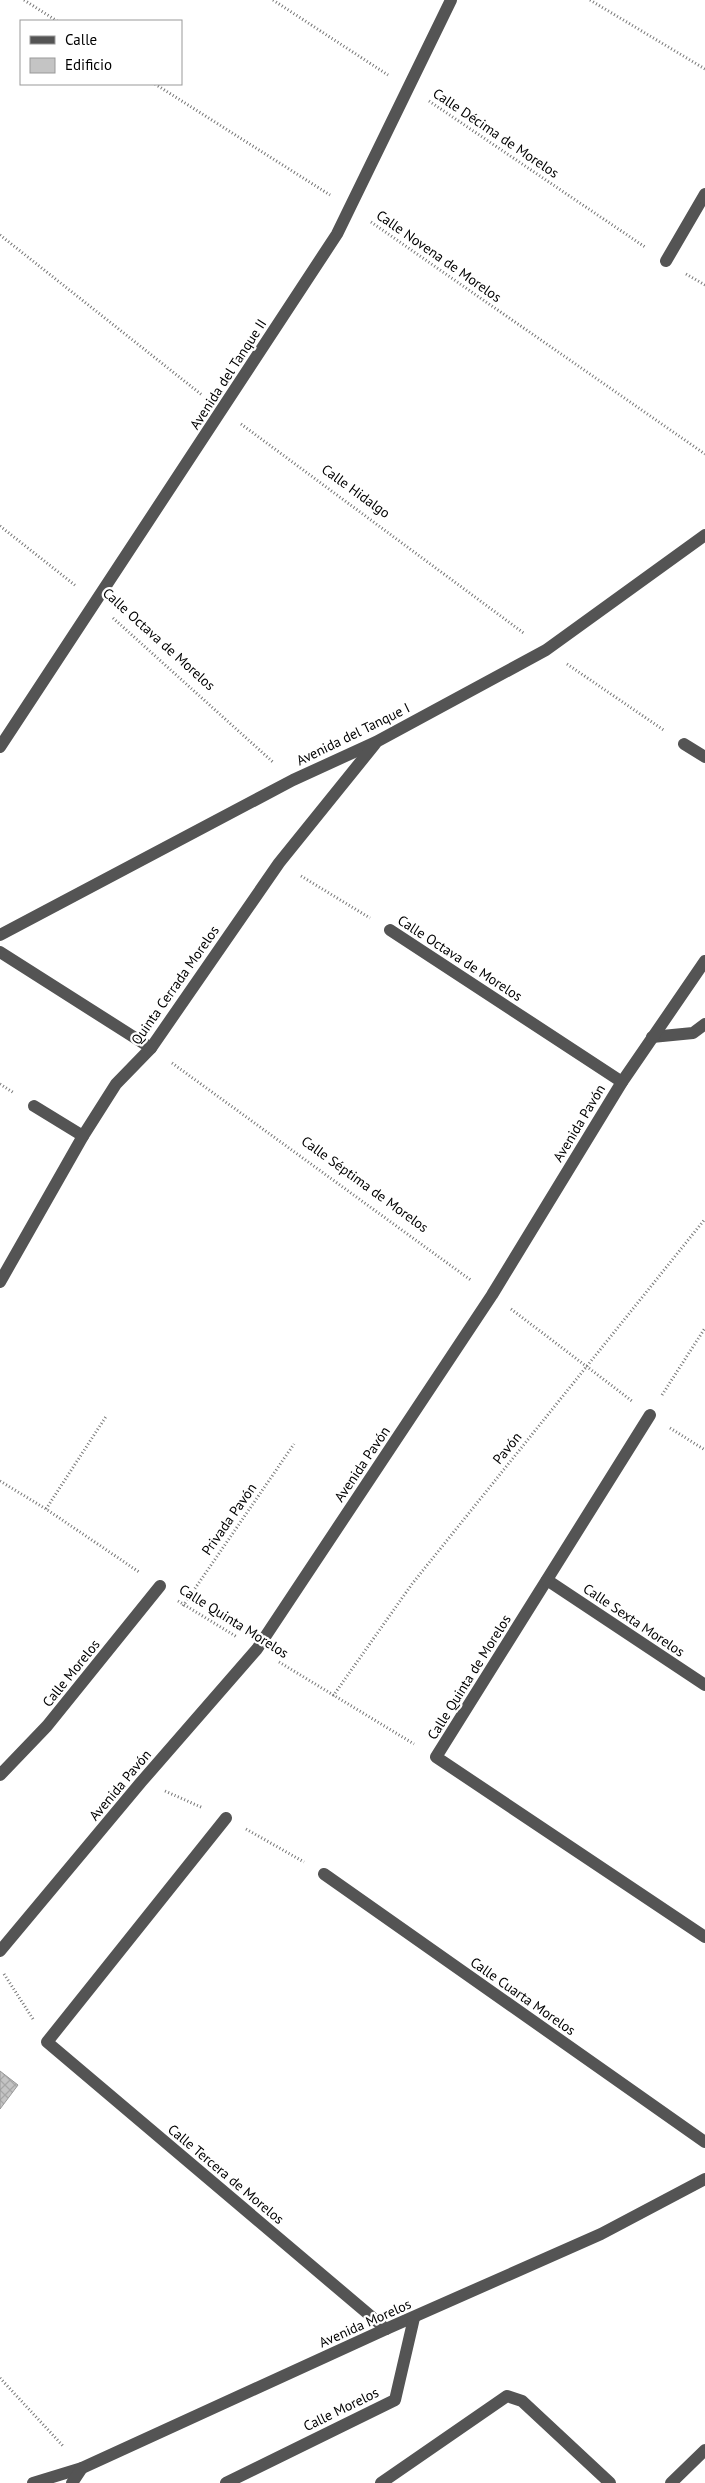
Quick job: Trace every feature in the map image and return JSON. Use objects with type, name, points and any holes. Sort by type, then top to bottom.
[{"type":"street","name":"Avenida del Tanque II","points":[[0,747],[338,234],[451,0]]},
{"type":"street","points":[[666,261],[705,194]]},
{"type":"street","name":"Avenida del Tanque I","points":[[0,935],[294,780],[376,742],[546,650],[705,535]]},
{"type":"street","name":"Quinta Cerrada Morelos","points":[[0,1282],[83,1136],[116,1084],[151,1048],[279,863],[376,742]]},
{"type":"street","points":[[684,744],[705,756]]},
{"type":"street","name":"Calle Octava de Morelos","points":[[390,930],[622,1082]]},
{"type":"street","points":[[0,952],[151,1048]]},
{"type":"street","name":"Avenida Pavón","points":[[0,1951],[142,1781],[257,1649],[492,1295],[622,1082],[705,961]]},
{"type":"street","points":[[652,1037],[693,1033],[705,1024]]},
{"type":"street","points":[[34,1106],[83,1136]]},
{"type":"street","name":"Calle Quinta de Morelos","points":[[650,1415],[436,1757],[705,1937]]},
{"type":"street","name":"Calle Sexta Morelos","points":[[547,1580],[705,1685]]},
{"type":"street","name":"Calle Morelos","points":[[0,1775],[46,1726],[160,1586]]},
{"type":"street","points":[[47,2042],[226,1818]]},
{"type":"street","name":"Calle Cuarta Morelos","points":[[324,1874],[705,2142]]},
{"type":"street","name":"Calle Tercera de Morelos","points":[[47,2042],[386,2329]]},
{"type":"street","name":"Avenida Morelos","points":[[33,2483],[82,2468],[386,2329],[601,2234],[705,2179]]},
{"type":"street","name":"Calle Morelos","points":[[226,2483],[395,2400],[414,2318]]},
{"type":"street","points":[[381,2483],[507,2396],[522,2401],[610,2483]]},
{"type":"street","points":[[671,2483],[705,2450]]},
{"type":"street","points":[[72,2483],[82,2468]]},
{"type":"path","points":[[24,0],[55,20]]},
{"type":"path","name":"Calle Décima de Morelos","points":[[273,0],[705,285]]},
{"type":"path","points":[[590,0],[705,70]]},
{"type":"path","name":"Calle Novena de Morelos","points":[[157,85],[351,209],[705,454]]},
{"type":"path","name":"Calle Hidalgo","points":[[0,235],[222,410],[546,650],[684,744]]},
{"type":"path","name":"Calle Octava de Morelos","points":[[0,526],[95,602],[294,780]]},
{"type":"path","name":"Calle Octava de Morelos","points":[[279,863],[390,930]]},
{"type":"path","name":"Calle Séptima de Morelos","points":[[151,1048],[492,1295],[587,1365],[650,1415],[705,1450]]},
{"type":"path","name":"Pavón","points":[[332,1696],[412,1584],[705,1219]]},
{"type":"path","points":[[650,1415],[705,1328]]},
{"type":"path","points":[[46,1509],[107,1415]]},
{"type":"path","name":"Privada Pavón","points":[[183,1606],[294,1444]]},
{"type":"path","name":"Calle Quinta Morelos","points":[[0,1481],[46,1509],[160,1586],[183,1606],[436,1757]]},
{"type":"path","points":[[0,1967],[47,2042]]},
{"type":"path","points":[[0,2378],[82,2468]]},
{"type":"building","points":[[0,2071],[18,2085],[0,2109]]}]
